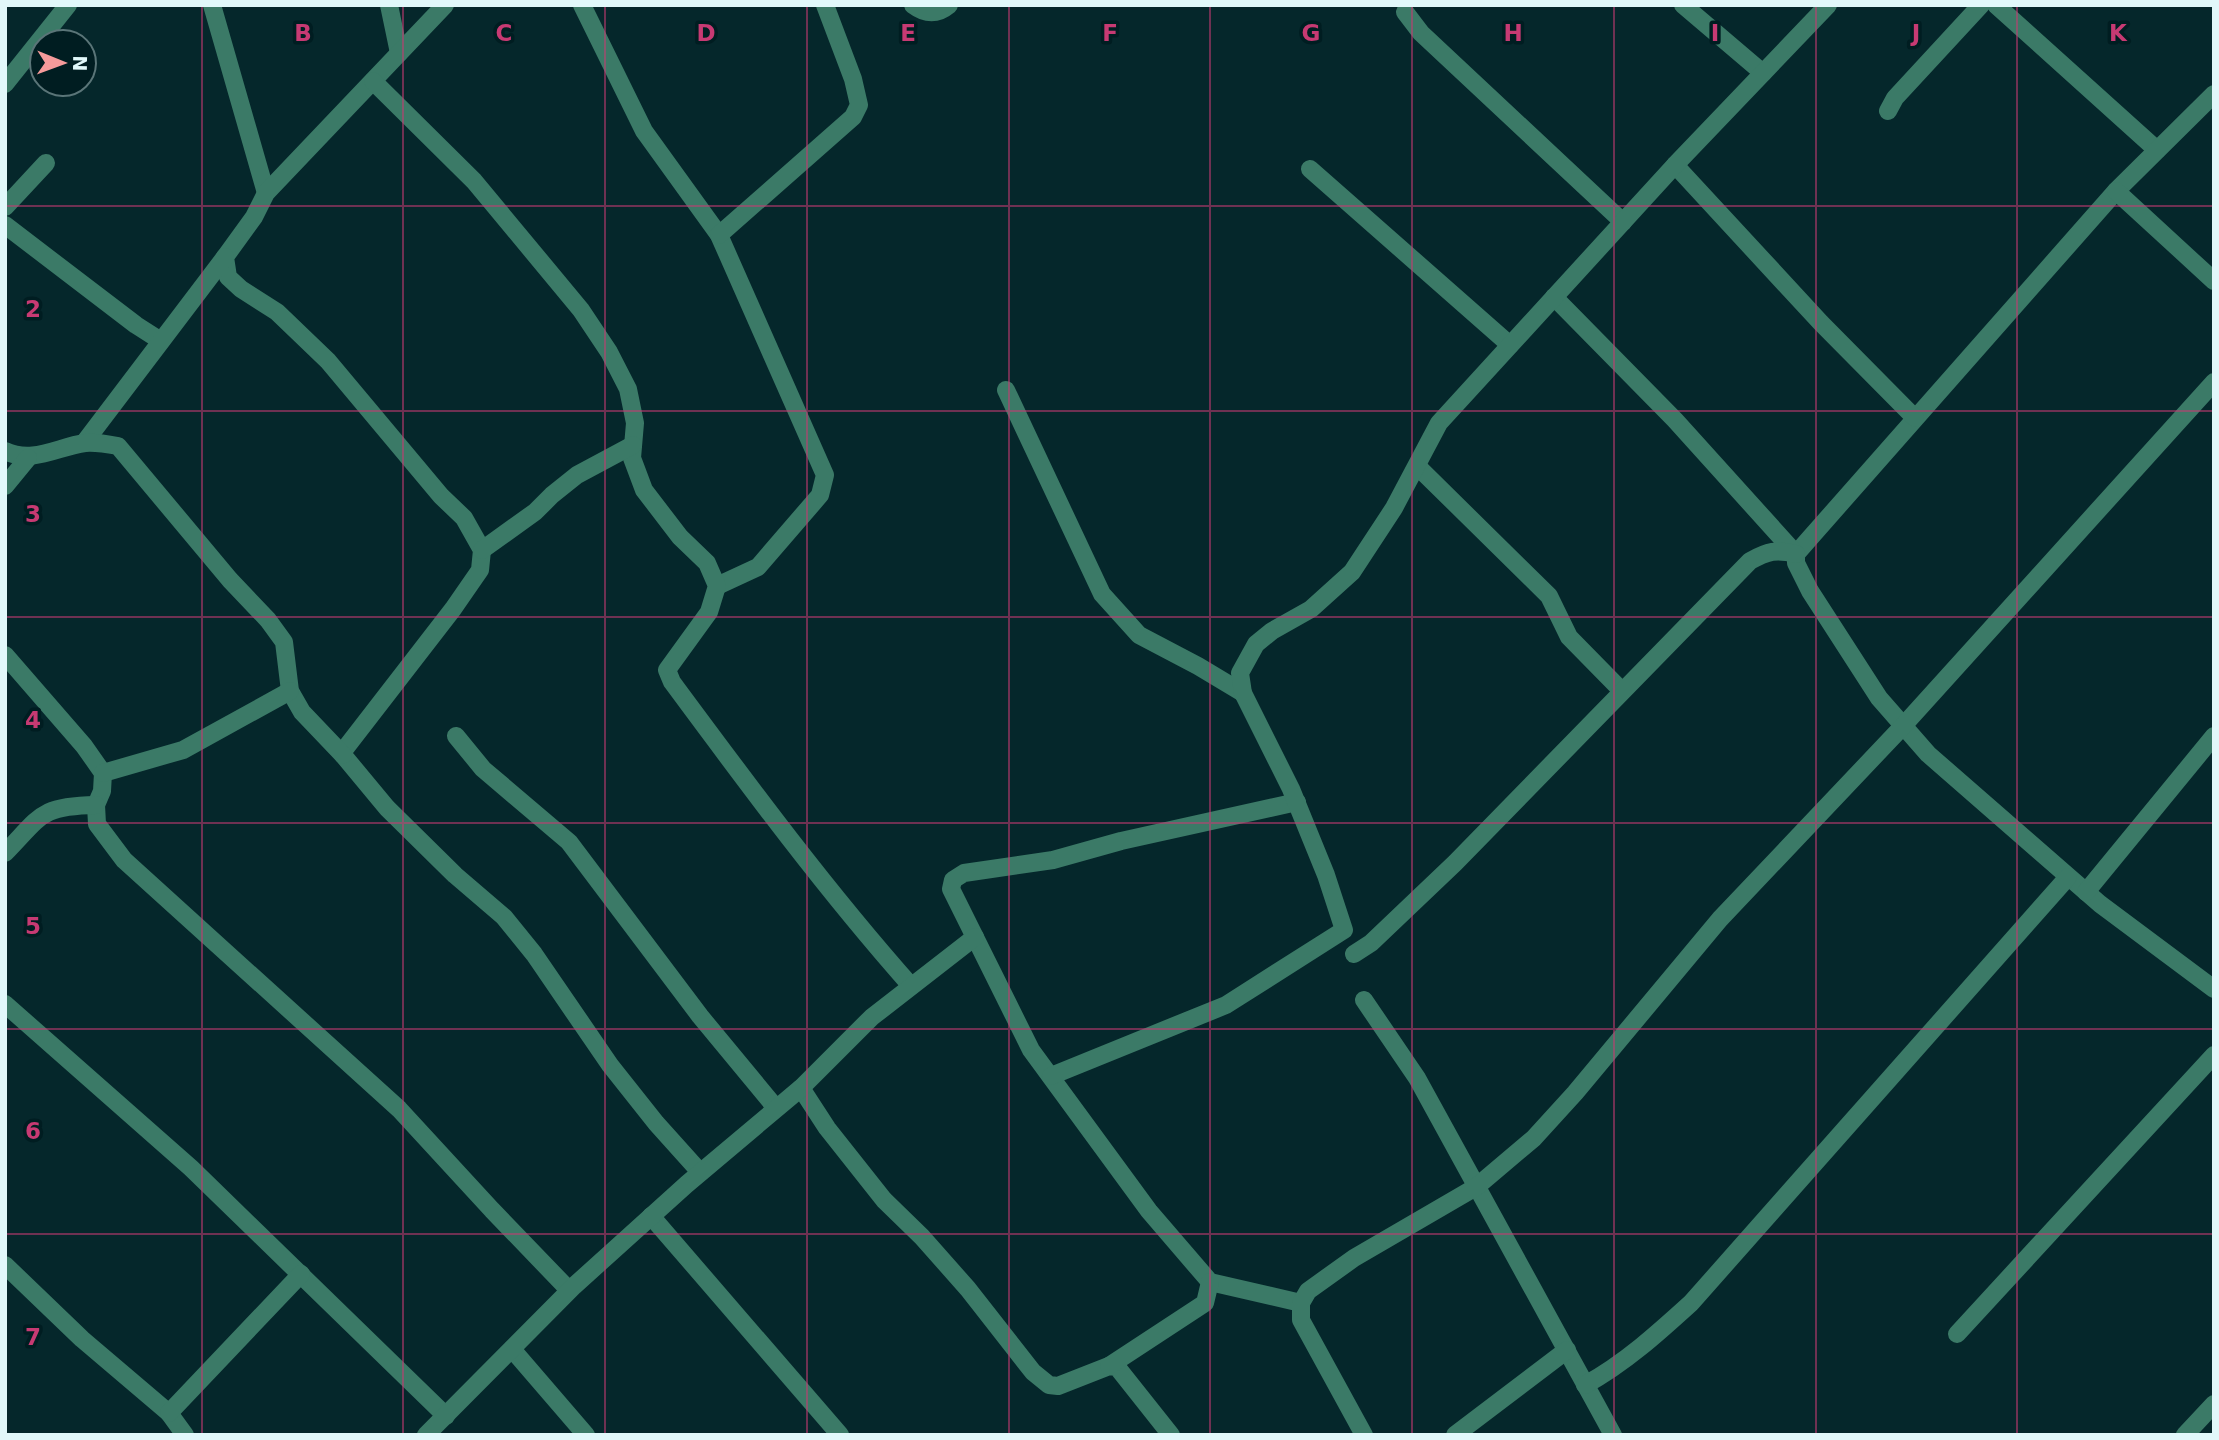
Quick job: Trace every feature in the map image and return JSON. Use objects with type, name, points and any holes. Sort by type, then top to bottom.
[{"type":"street","points":[[5,84],[68,5]]},
{"type":"street","points":[[212,5],[266,192]]},
{"type":"street","points":[[389,5],[399,53]]},
{"type":"street","points":[[84,443],[225,257],[254,217],[266,192],[445,5]]},
{"type":"street","points":[[582,5],[644,131],[719,235],[825,475],[820,495],[758,567],[717,586]]},
{"type":"street","points":[[719,235],[853,117],[859,105],[853,79],[825,5]]},
{"type":"street","points":[[913,5],[922,11],[933,13],[949,5]]},
{"type":"street","points":[[1683,5],[1763,73]]},
{"type":"street","points":[[1051,1076],[1226,1006],[1344,930],[1297,802],[1243,693],[1240,673],[1256,644],[1272,631],[1311,609],[1352,572],[1394,508],[1439,423],[1675,165],[1828,5]]},
{"type":"street","points":[[1888,111],[1895,98],[1981,5]]},
{"type":"street","points":[[1996,5],[2157,149]]},
{"type":"street","points":[[1405,12],[1421,33],[1623,222]]},
{"type":"street","points":[[373,81],[474,181],[581,310],[609,352],[628,389],[635,423],[632,458],[644,490],[680,537],[707,563],[717,586],[709,612],[667,670],[672,682],[780,828],[861,929],[911,986]]},
{"type":"street","points":[[2214,94],[2116,191],[1796,554],[1796,563],[1810,591],[1879,698],[1928,754],[2085,892],[2214,989]]},
{"type":"street","points":[[5,207],[46,163]]},
{"type":"street","points":[[1675,165],[1821,323],[1915,418]]},
{"type":"street","points":[[1310,169],[1510,345]]},
{"type":"street","points":[[2116,191],[2214,281]]},
{"type":"street","points":[[5,225],[161,341]]},
{"type":"street","points":[[225,257],[228,277],[276,312],[328,361],[441,496],[464,518],[482,550],[480,570],[344,750],[343,755]]},
{"type":"street","points":[[1554,297],[1675,420],[1796,554]]},
{"type":"street","points":[[1364,1435],[1301,1320],[1301,1303],[1308,1291],[1354,1258],[1476,1187],[1534,1138],[1575,1093],[1720,919],[1903,726],[2214,382]]},
{"type":"street","points":[[1006,390],[1102,594],[1139,635],[1243,693]]},
{"type":"street","points":[[5,451],[28,458],[84,443],[118,446],[284,642],[290,691],[302,712],[343,755],[387,808],[455,875],[504,917],[534,954],[610,1065],[656,1123],[700,1172]]},
{"type":"street","points":[[482,550],[535,512],[577,475],[634,445]]},
{"type":"street","points":[[5,486],[28,458]]},
{"type":"street","points":[[1417,466],[1549,596],[1569,637],[1622,691]]},
{"type":"street","points":[[1354,954],[1371,943],[1455,863],[1750,561],[1779,550],[1796,554]]},
{"type":"street","points":[[5,655],[103,773],[102,791],[96,805],[97,824],[124,860],[399,1109],[569,1290]]},
{"type":"street","points":[[103,773],[183,750],[290,691]]},
{"type":"street","points":[[456,736],[482,769],[569,842],[700,1016],[776,1108]]},
{"type":"street","points":[[2085,892],[2214,736]]},
{"type":"street","points":[[1297,802],[1121,841],[1053,860],[989,867],[958,874],[951,889],[1031,1049],[1149,1211],[1210,1282],[1301,1303]]},
{"type":"street","points":[[5,853],[34,821],[53,808],[96,805]]},
{"type":"street","points":[[1586,1385],[1612,1370],[1691,1303],[2068,877]]},
{"type":"street","points":[[426,1435],[569,1290],[700,1172],[801,1087],[872,1017],[975,937]]},
{"type":"street","points":[[1364,1000],[1417,1078],[1613,1435]]},
{"type":"street","points":[[5,1004],[191,1168],[446,1416]]},
{"type":"street","points":[[1957,1334],[2214,1055]]},
{"type":"street","points":[[801,1087],[859,1172],[922,1237],[968,1289],[1033,1372],[1049,1385],[1058,1386],[1110,1366],[1205,1303],[1210,1282]]},
{"type":"street","points":[[651,1216],[840,1435]]},
{"type":"street","points":[[5,1265],[82,1339],[169,1413],[186,1435]]},
{"type":"street","points":[[169,1413],[301,1274]]},
{"type":"street","points":[[512,1349],[586,1435]]},
{"type":"street","points":[[1455,1435],[1567,1350]]},
{"type":"street","points":[[1110,1366],[1117,1367],[1123,1373],[1171,1435]]},
{"type":"street","points":[[2185,1435],[2214,1404]]}]
